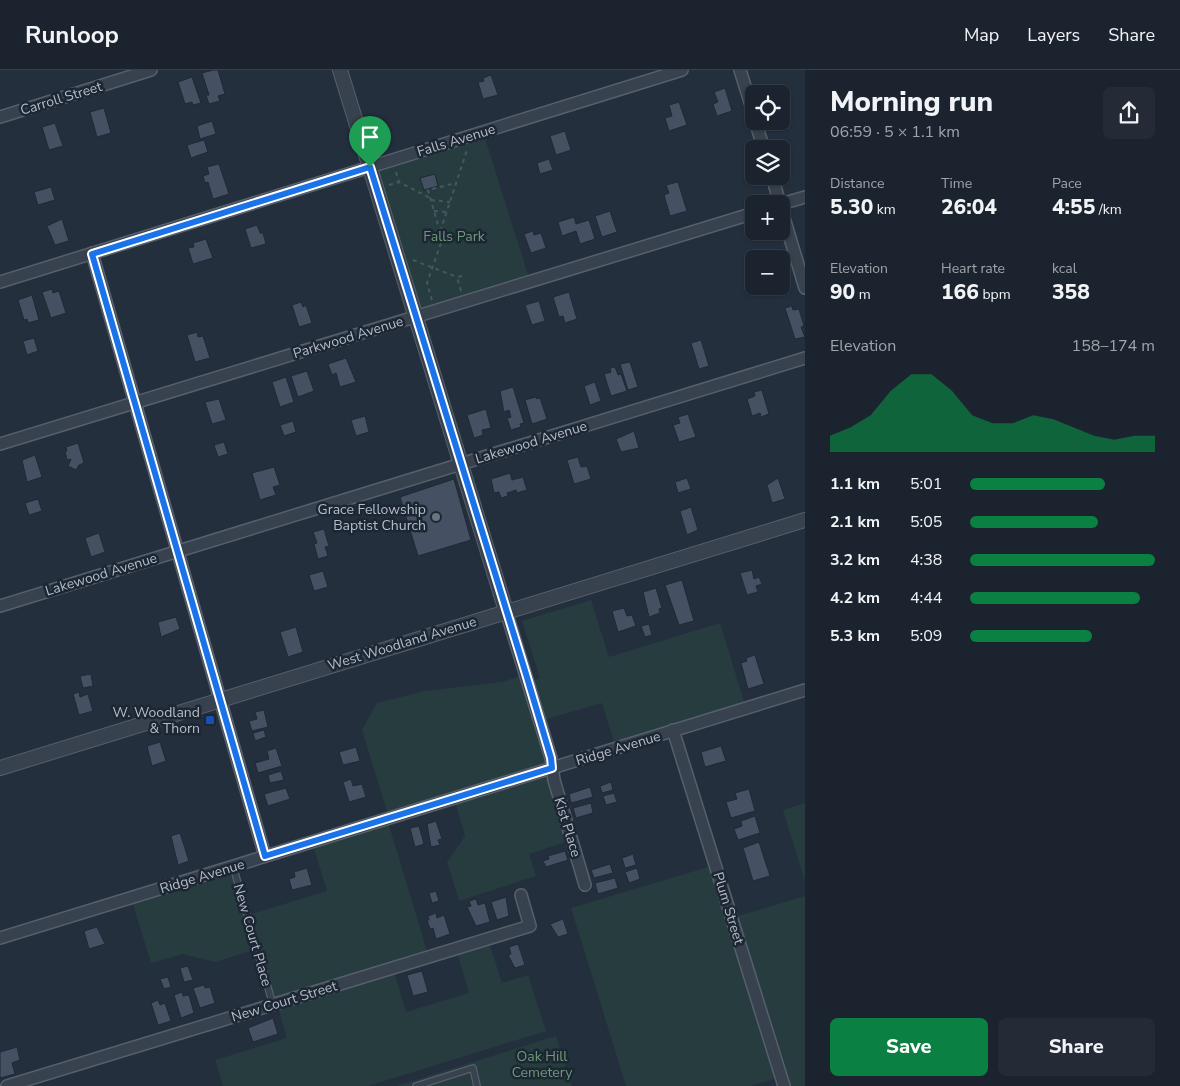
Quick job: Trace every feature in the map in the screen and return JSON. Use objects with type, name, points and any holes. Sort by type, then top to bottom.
[{"type":"street","name":"Carroll Street","points":[[0,117],[151,70]]},
{"type":"street","points":[[340,70],[506,611]]},
{"type":"street","name":"Falls Avenue","points":[[0,282],[682,70]]},
{"type":"street","points":[[740,70],[745,86]]},
{"type":"street","points":[[790,201],[805,197]]},
{"type":"street","name":"Parkwood Avenue","points":[[0,444],[745,216]]},
{"type":"street","points":[[790,238],[805,288]]},
{"type":"street","points":[[92,254],[265,856]]},
{"type":"street","name":"Lakewood Avenue","points":[[0,606],[805,358]]},
{"type":"street","name":"West Woodland Avenue","points":[[0,768],[805,520]]},
{"type":"street","name":"Kist Place","points":[[506,611],[551,758],[552,768],[585,885]]},
{"type":"street","name":"Ridge Avenue","points":[[0,938],[805,690]]},
{"type":"street","name":"Plum Street","points":[[673,730],[784,1086]]},
{"type":"street","name":"New Court Street","points":[[7,1086],[530,926],[521,895]]},
{"type":"lane","name":"New Court Place","points":[[234,866],[273,1004]]},
{"type":"lane","points":[[416,1086],[473,1068],[477,1086]]},
{"type":"path","points":[[440,232],[467,150]]},
{"type":"path","points":[[396,172],[399,182],[431,199],[450,202]]},
{"type":"path","points":[[389,186],[399,182]]},
{"type":"path","points":[[432,300],[427,284],[441,243],[440,232],[428,190],[456,182]]},
{"type":"path","points":[[434,211],[447,212]]},
{"type":"path","points":[[411,259],[457,277],[462,276]]},
{"type":"path","points":[[457,277],[461,291]]},
{"type":"path","points":[[419,286],[427,284]]},
{"type":"green space","name":"Falls Park","points":[[483,132],[530,281],[416,316],[370,167]]},
{"type":"green space","points":[[591,600],[609,657],[720,623],[746,708],[616,748],[602,703],[540,721],[572,840],[529,854],[536,876],[459,901],[447,862],[465,836],[454,798],[389,818],[362,730],[377,703],[425,691],[502,682],[526,674],[529,682],[540,678],[522,621]]},
{"type":"green space","points":[[805,803],[805,881],[783,810]]},
{"type":"green space","points":[[387,819],[429,957],[393,968],[406,1012],[469,993],[456,948],[488,939],[502,983],[528,975],[546,1031],[368,1086],[223,1086],[215,1060],[287,1038],[277,1004],[273,1004],[257,949],[215,962],[183,954],[151,963],[131,898],[233,866],[248,915],[327,891],[312,842]]},
{"type":"green space","points":[[715,865],[732,918],[805,896],[805,1086],[784,1086],[781,1077],[751,1086],[626,1086],[571,908]]},
{"type":"green space","name":"Oak Hill Cemetery","points":[[556,1036],[572,1086],[396,1086]]},
{"type":"building","points":[[218,70],[225,94],[218,96],[220,101],[209,104],[206,95],[209,95],[202,73]]},
{"type":"building","points":[[491,75],[498,95],[483,99],[478,82],[484,81],[483,78]]},
{"type":"building","points":[[192,77],[201,103],[193,105],[192,102],[185,104],[178,82]]},
{"type":"building","points":[[725,88],[732,111],[717,116],[713,104],[718,102],[714,92]]},
{"type":"building","points":[[679,102],[687,125],[669,131],[665,118],[672,116],[669,105]]},
{"type":"building","points":[[104,108],[111,133],[97,137],[90,112]]},
{"type":"building","points":[[212,121],[216,134],[200,139],[197,126]]},
{"type":"building","points":[[55,123],[63,146],[49,150],[42,127]]},
{"type":"building","points":[[565,131],[571,150],[556,155],[550,136]]},
{"type":"building","points":[[204,140],[208,152],[191,158],[187,145]]},
{"type":"building","points":[[549,159],[553,170],[540,174],[537,163]]},
{"type":"building","points":[[219,164],[229,194],[213,199],[208,182],[205,183],[203,176],[209,174],[207,167]]},
{"type":"building","points":[[435,174],[438,186],[424,190],[420,178]]},
{"type":"building","points":[[678,182],[687,211],[670,216],[664,195],[669,193],[666,185]]},
{"type":"building","points":[[51,187],[55,200],[38,205],[34,192]]},
{"type":"building","points":[[610,211],[617,232],[602,237],[595,216]]},
{"type":"building","points":[[574,217],[576,224],[589,220],[595,239],[580,244],[576,231],[562,236],[558,222]]},
{"type":"building","points":[[62,219],[69,241],[55,245],[47,226]]},
{"type":"building","points":[[257,225],[260,233],[263,233],[266,244],[251,248],[245,229]]},
{"type":"building","points":[[533,231],[534,235],[541,233],[546,248],[531,253],[524,234]]},
{"type":"building","points":[[206,239],[213,258],[193,264],[188,248],[194,247],[193,243]]},
{"type":"building","points":[[52,289],[53,293],[59,291],[66,313],[51,318],[42,292]]},
{"type":"building","points":[[569,292],[577,319],[565,323],[563,316],[559,317],[553,297]]},
{"type":"building","points":[[32,295],[39,320],[28,323],[27,319],[24,320],[18,300]]},
{"type":"building","points":[[539,301],[545,321],[532,325],[525,305]]},
{"type":"building","points":[[301,302],[303,307],[306,305],[312,323],[299,327],[292,305]]},
{"type":"building","points":[[792,306],[793,310],[799,309],[804,326],[801,327],[805,337],[795,339],[785,308]]},
{"type":"building","points":[[197,332],[198,337],[203,336],[210,358],[195,362],[187,335]]},
{"type":"building","points":[[34,338],[38,351],[27,355],[23,341]]},
{"type":"building","points":[[701,340],[709,366],[699,369],[691,343]]},
{"type":"building","points":[[346,358],[356,382],[340,387],[336,373],[332,375],[328,364]]},
{"type":"building","points":[[630,362],[638,387],[628,390],[620,364]]},
{"type":"building","points":[[615,367],[618,375],[621,374],[627,391],[611,396],[604,374],[611,372],[610,368]]},
{"type":"building","points":[[307,371],[314,391],[298,397],[291,376]]},
{"type":"building","points":[[286,377],[294,402],[280,407],[272,382]]},
{"type":"building","points":[[595,382],[601,401],[590,405],[584,386]]},
{"type":"building","points":[[513,387],[524,423],[520,424],[521,427],[511,430],[507,418],[511,417],[509,410],[504,412],[500,391]]},
{"type":"building","points":[[762,390],[769,414],[761,417],[760,413],[752,416],[747,399],[755,396],[754,392]]},
{"type":"building","points":[[536,397],[537,399],[540,398],[547,419],[532,424],[525,400]]},
{"type":"building","points":[[219,399],[226,420],[212,424],[205,402]]},
{"type":"building","points":[[486,409],[491,428],[482,430],[483,435],[474,438],[467,415]]},
{"type":"building","points":[[688,414],[696,437],[679,442],[673,425],[680,423],[678,417]]},
{"type":"building","points":[[365,416],[369,432],[356,436],[351,420]]},
{"type":"building","points":[[293,421],[296,432],[284,436],[280,425]]},
{"type":"building","points":[[634,431],[639,448],[621,452],[616,439]]},
{"type":"building","points":[[224,442],[228,454],[218,457],[214,445]]},
{"type":"building","points":[[78,443],[84,463],[79,465],[76,470],[68,466],[71,459],[67,460],[65,451],[67,451],[66,447]]},
{"type":"building","points":[[35,455],[42,477],[27,482],[22,460]]},
{"type":"building","points":[[578,457],[581,467],[587,466],[591,479],[574,484],[567,460]]},
{"type":"building","points":[[274,467],[280,485],[273,487],[276,495],[260,500],[252,473]]},
{"type":"building","points":[[510,473],[512,480],[523,477],[527,490],[517,493],[516,490],[507,493],[508,496],[501,498],[499,492],[494,493],[491,479]]},
{"type":"building","points":[[687,478],[691,489],[678,493],[675,482]]},
{"type":"building","points":[[778,478],[785,499],[772,503],[767,485]]},
{"type":"building","name":"Grace Fellowship Baptist Church","points":[[454,479],[471,540],[418,556],[400,497]]},
{"type":"building","points":[[38,499],[42,511],[29,515],[25,503]]},
{"type":"building","points":[[691,507],[698,530],[687,535],[680,511]]},
{"type":"building","points":[[324,529],[329,546],[325,547],[328,556],[318,559],[314,544],[317,543],[313,532]]},
{"type":"building","points":[[99,533],[105,552],[91,557],[85,538]]},
{"type":"building","points":[[752,570],[754,579],[759,577],[762,584],[756,586],[758,592],[747,595],[740,573]]},
{"type":"building","points":[[323,571],[328,587],[314,591],[309,575]]},
{"type":"building","points":[[682,580],[694,621],[679,625],[665,585]]},
{"type":"building","points":[[656,588],[662,608],[659,609],[660,613],[649,617],[643,592]]},
{"type":"building","points":[[624,608],[627,616],[632,615],[636,626],[618,632],[612,611]]},
{"type":"building","points":[[176,617],[180,629],[161,637],[158,622]]},
{"type":"building","points":[[649,624],[652,635],[645,637],[641,626]]},
{"type":"building","points":[[296,627],[303,652],[288,657],[280,632]]},
{"type":"building","points":[[755,655],[764,684],[748,689],[741,663],[747,661],[746,658]]},
{"type":"building","points":[[91,674],[93,686],[83,688],[80,676]]},
{"type":"building","points":[[79,692],[80,697],[88,694],[93,711],[79,715],[73,694]]},
{"type":"building","points":[[264,710],[268,727],[252,731],[249,721],[257,719],[255,712]]},
{"type":"building","points":[[264,730],[266,737],[255,741],[253,733]]},
{"type":"building","points":[[160,742],[166,761],[152,766],[147,746]]},
{"type":"building","points":[[721,746],[726,761],[705,767],[701,752]]},
{"type":"building","points":[[356,747],[360,761],[343,765],[339,752]]},
{"type":"building","points":[[276,748],[282,766],[258,773],[255,763],[269,759],[267,751]]},
{"type":"building","points":[[281,771],[284,780],[270,783],[268,775]]},
{"type":"building","points":[[351,779],[353,786],[362,784],[366,797],[349,802],[343,782]]},
{"type":"building","points":[[611,782],[613,790],[602,793],[600,786]]},
{"type":"building","points":[[590,787],[593,797],[571,803],[569,794]]},
{"type":"building","points":[[286,788],[290,799],[268,806],[264,794]]},
{"type":"building","points":[[749,789],[755,811],[731,818],[726,802],[737,799],[735,793]]},
{"type":"building","points":[[614,793],[617,802],[606,805],[603,796]]},
{"type":"building","points":[[591,803],[593,813],[576,818],[573,808]]},
{"type":"building","points":[[755,816],[760,833],[738,840],[734,829],[742,826],[741,821]]},
{"type":"building","points":[[436,821],[442,839],[438,840],[440,845],[431,847],[427,824]]},
{"type":"building","points":[[419,826],[424,844],[415,847],[410,828]]},
{"type":"building","points":[[180,833],[189,861],[178,865],[171,836]]},
{"type":"building","points":[[759,842],[770,876],[753,881],[743,848]]},
{"type":"building","points":[[565,851],[568,860],[546,867],[543,861],[549,859],[548,856]]},
{"type":"building","points":[[633,854],[636,865],[625,868],[622,858]]},
{"type":"building","points":[[610,864],[613,873],[594,878],[591,870]]},
{"type":"building","points":[[307,868],[312,885],[292,890],[289,879],[295,877],[294,872]]},
{"type":"building","points":[[637,868],[640,879],[629,883],[625,872]]},
{"type":"building","points":[[615,878],[618,888],[598,894],[595,883]]},
{"type":"building","points":[[436,891],[439,901],[432,903],[429,893]]},
{"type":"building","points":[[506,897],[509,916],[497,920],[491,902]]},
{"type":"building","points":[[476,899],[478,905],[485,903],[490,922],[476,926],[467,907],[471,906],[469,901]]},
{"type":"building","points":[[436,913],[437,918],[444,915],[450,934],[436,939],[433,928],[430,929],[427,920],[429,920],[428,916]]},
{"type":"building","points":[[563,919],[568,934],[558,937],[550,924]]},
{"type":"building","points":[[97,927],[105,944],[89,949],[84,931]]},
{"type":"building","points":[[518,944],[525,965],[515,968],[508,955],[511,954],[509,947]]},
{"type":"building","points":[[188,966],[193,980],[184,982],[180,968]]},
{"type":"building","points":[[422,971],[428,992],[413,996],[407,975]]},
{"type":"building","points":[[168,977],[171,987],[164,989],[160,979]]},
{"type":"building","points":[[204,985],[205,988],[210,987],[215,1003],[200,1008],[193,988]]},
{"type":"building","points":[[182,992],[183,996],[189,995],[194,1013],[181,1018],[174,995]]},
{"type":"building","points":[[158,1000],[160,1005],[165,1003],[171,1021],[158,1025],[151,1003]]},
{"type":"building","points":[[273,1018],[278,1034],[253,1042],[248,1028]]},
{"type":"building","points":[[17,1047],[20,1060],[12,1063],[15,1074],[0,1078],[0,1052]]},
{"type":"place","name":"Grace Fellowship Baptist Church","points":[[436,517]]},
{"type":"place","name":"W. Woodland & Thorn","points":[[210,720]]},
{"type":"route","points":[[370,167],[526,674],[551,758],[552,768],[265,856],[92,254],[370,167]]}]
